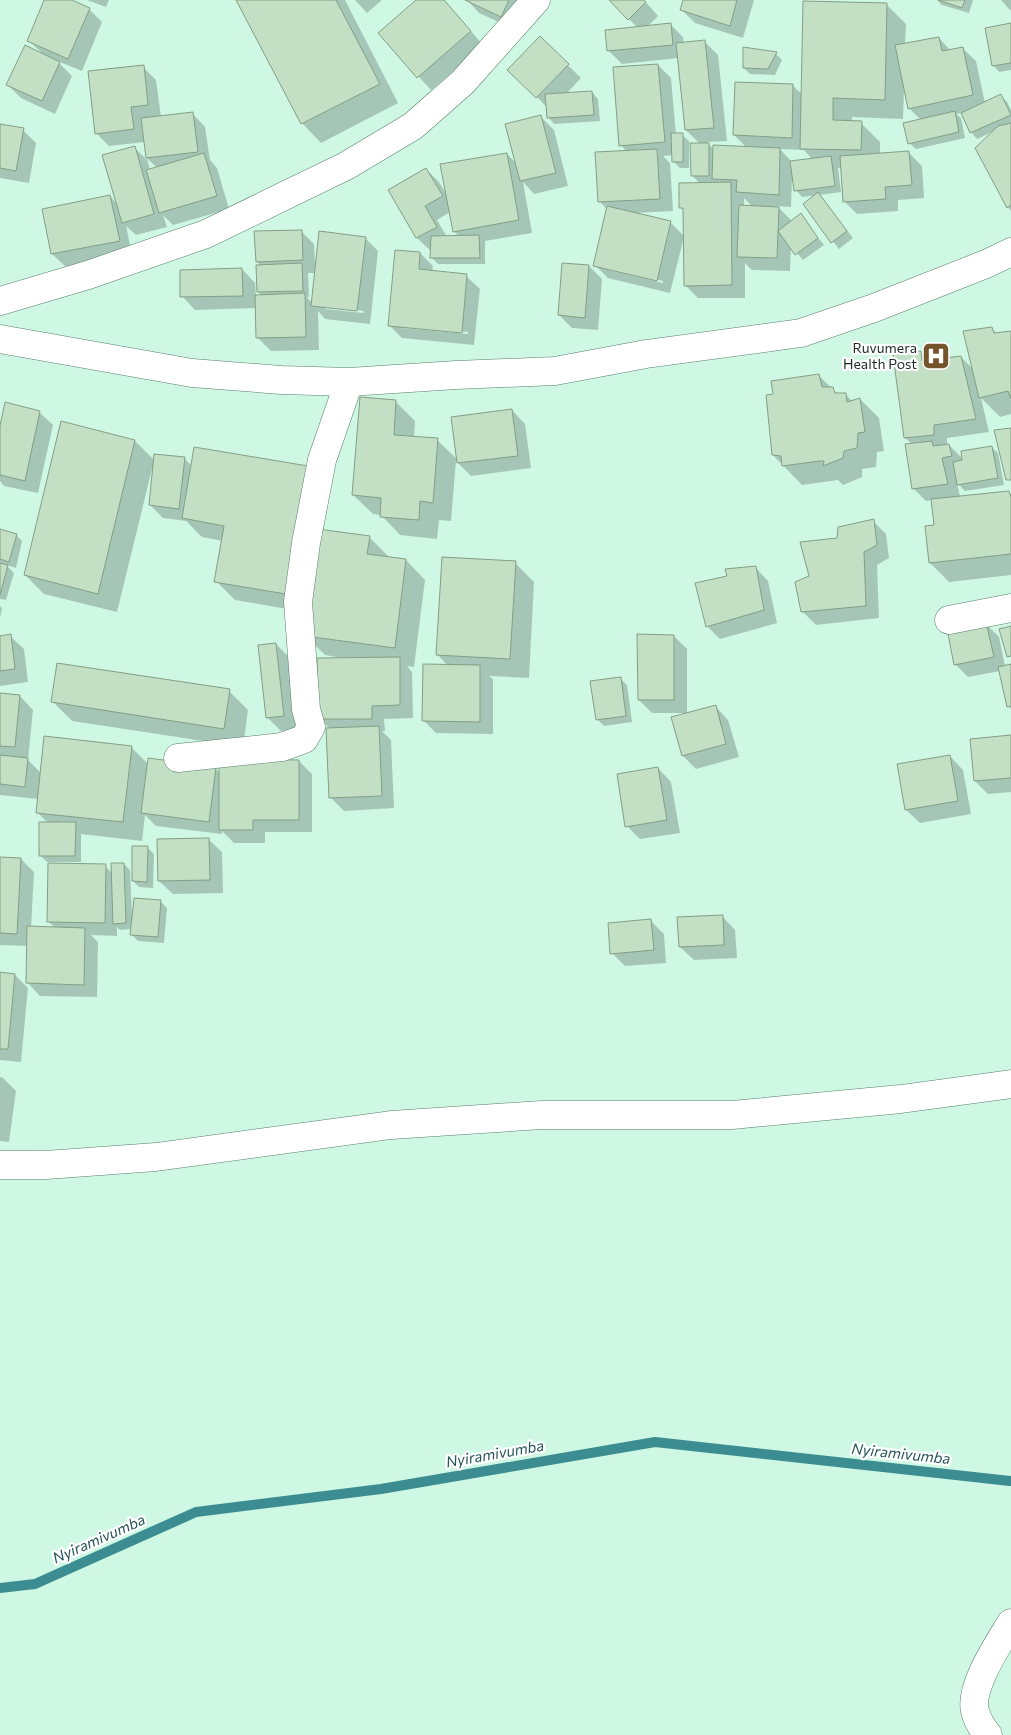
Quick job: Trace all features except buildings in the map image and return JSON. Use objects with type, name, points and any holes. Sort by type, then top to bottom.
[{"type":"street","points":[[0,301],[88,275],[206,234],[346,166],[413,126],[463,82],[536,0]]},
{"type":"street","points":[[0,339],[192,373],[281,380],[349,382],[555,371],[646,354],[801,333],[917,291],[986,264],[1011,252]]},
{"type":"street","points":[[178,758],[282,747],[304,739],[311,727],[306,709],[298,602],[306,543],[322,460],[349,382]]},
{"type":"street","points":[[949,620],[1011,608]]},
{"type":"street","points":[[0,1165],[46,1165],[156,1157],[391,1125],[542,1115],[732,1116],[901,1100],[1011,1084]]},
{"type":"street","points":[[988,1735],[975,1710],[976,1692],[985,1668],[1011,1623]]},
{"type":"waterway","name":"Nyiramivumba","points":[[0,1588],[35,1584],[196,1512],[381,1489],[655,1442],[1010,1481]]},
{"type":"place","name":"Ruvumera Health Post","points":[[936,356]]}]
